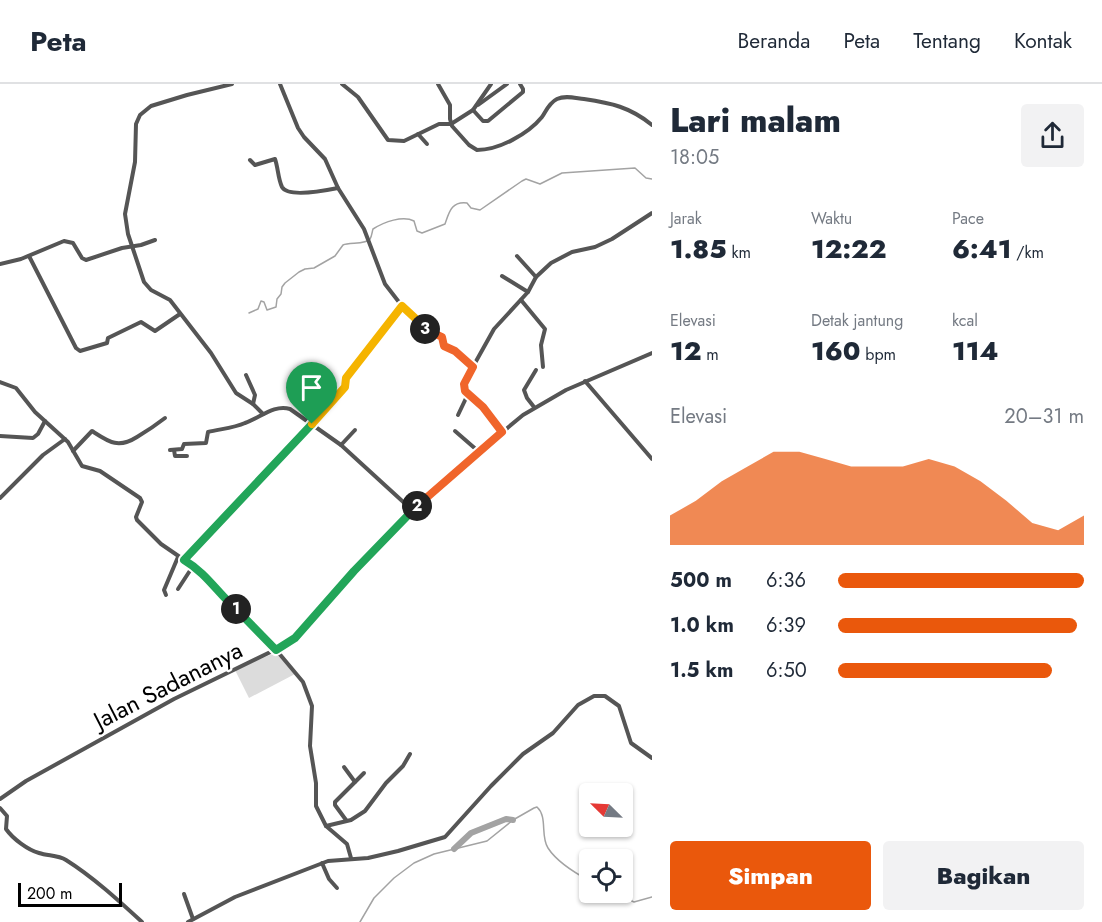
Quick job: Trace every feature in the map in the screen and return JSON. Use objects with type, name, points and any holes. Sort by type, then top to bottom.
[{"type":"street","points":[[232,84],[187,94],[151,106],[140,115],[136,124],[135,162],[125,214],[133,247],[146,284],[169,299],[211,353],[236,393],[263,414]]},
{"type":"street","points":[[280,84],[298,128],[310,144],[322,154],[338,188],[358,218],[385,284],[402,306],[416,319],[419,326],[442,337],[444,346],[455,351],[473,367]]},
{"type":"street","points":[[342,84],[358,97],[388,140],[399,142],[439,124],[451,124],[473,110],[491,84]]},
{"type":"street","points":[[438,84],[450,105],[451,124],[477,150],[511,140],[525,132],[535,124],[554,101],[567,97],[612,103],[629,110],[652,126]]},
{"type":"street","points":[[473,110],[483,121],[488,121],[524,92],[520,84]]},
{"type":"street","points":[[477,105],[503,85]]},
{"type":"street","points":[[418,134],[427,144]]},
{"type":"street","points":[[250,160],[255,165],[275,159],[282,187],[288,192],[323,192],[338,188]]},
{"type":"street","points":[[502,432],[483,407],[468,394],[464,384],[494,329],[528,292],[536,277],[553,261],[612,239],[652,213]]},
{"type":"street","points":[[0,264],[29,256],[66,241],[73,243],[82,258],[86,260],[155,240]]},
{"type":"street","points":[[29,256],[76,348],[80,351],[107,343],[108,338],[142,322],[154,331],[180,314]]},
{"type":"street","points":[[517,256],[536,277]]},
{"type":"street","points":[[502,276],[528,292]]},
{"type":"street","points":[[521,300],[545,329],[541,345],[543,367]]},
{"type":"street","points":[[184,560],[345,387],[346,378],[402,306]]},
{"type":"street","name":"Jalan Sadananya","points":[[0,800],[26,781],[165,703],[276,650],[295,638],[348,577],[412,510],[502,432],[534,407],[585,381],[652,353]]},
{"type":"street","points":[[534,407],[524,390],[536,370]]},
{"type":"street","points":[[246,375],[255,395],[253,404]]},
{"type":"street","points":[[585,381],[652,459]]},
{"type":"street","points":[[0,382],[16,388],[45,421],[65,439],[82,466],[100,471],[140,498],[142,502],[136,519],[161,544],[209,579],[224,598],[249,620],[303,682],[311,699],[313,720],[310,746],[316,783],[315,803],[326,826],[347,844],[351,858]]},
{"type":"street","points":[[458,415],[468,394]]},
{"type":"street","points":[[187,456],[175,456],[172,450],[182,449],[184,444],[206,443],[208,432],[244,424],[263,414],[285,408],[341,445],[412,510]]},
{"type":"street","points":[[73,451],[91,432],[115,444],[120,444],[132,441],[165,418]]},
{"type":"street","points":[[0,436],[35,437],[45,421]]},
{"type":"street","points":[[341,445],[355,430]]},
{"type":"street","points":[[455,431],[478,452]]},
{"type":"street","points":[[0,498],[43,455],[65,439]]},
{"type":"street","points":[[166,595],[164,590],[178,556]]},
{"type":"street","points":[[178,589],[194,566]]},
{"type":"street","points":[[184,894],[191,921],[235,897],[322,863],[337,859],[368,858],[445,837],[523,754],[553,733],[578,705],[594,696],[605,696],[620,706],[631,743],[652,758]]},
{"type":"street","points":[[326,826],[353,819],[365,811],[386,783],[403,766],[410,754]]},
{"type":"street","points":[[344,767],[355,782]]},
{"type":"street","points":[[347,820],[334,804],[364,774]]},
{"type":"street","points":[[0,808],[7,816],[6,830],[16,839],[38,853],[64,858],[142,922]]},
{"type":"street","points":[[322,863],[328,877],[338,888]]},
{"type":"shaded area","points":[[277,652],[295,674],[249,698],[235,670]]},
{"type":"waterway","points":[[249,313],[258,309],[261,301],[264,302],[267,310],[276,307],[282,287],[299,272],[314,268],[335,256],[343,245],[368,241],[373,229],[388,222],[410,219],[414,221],[417,231],[422,233],[445,224],[457,204],[467,203],[471,208],[480,210],[526,179],[540,184],[562,173],[635,168],[646,178],[652,179]]},
{"type":"waterway","points":[[360,922],[374,898],[394,878],[414,863],[434,854],[487,841],[513,820],[537,807],[542,816],[544,838],[548,848],[561,862],[579,875]]},
{"type":"waterway","points":[[454,849],[471,833],[506,819],[513,820]]},
{"type":"waterway","points":[[633,902],[652,897]]},
{"type":"route","points":[[402,306],[416,319],[419,326],[442,337],[444,346],[455,351],[473,367],[464,384],[465,391],[483,407],[502,432],[412,510],[342,583],[295,638],[276,650],[249,620],[224,598],[209,579],[184,560],[312,424],[345,387],[346,378],[402,306]]}]
